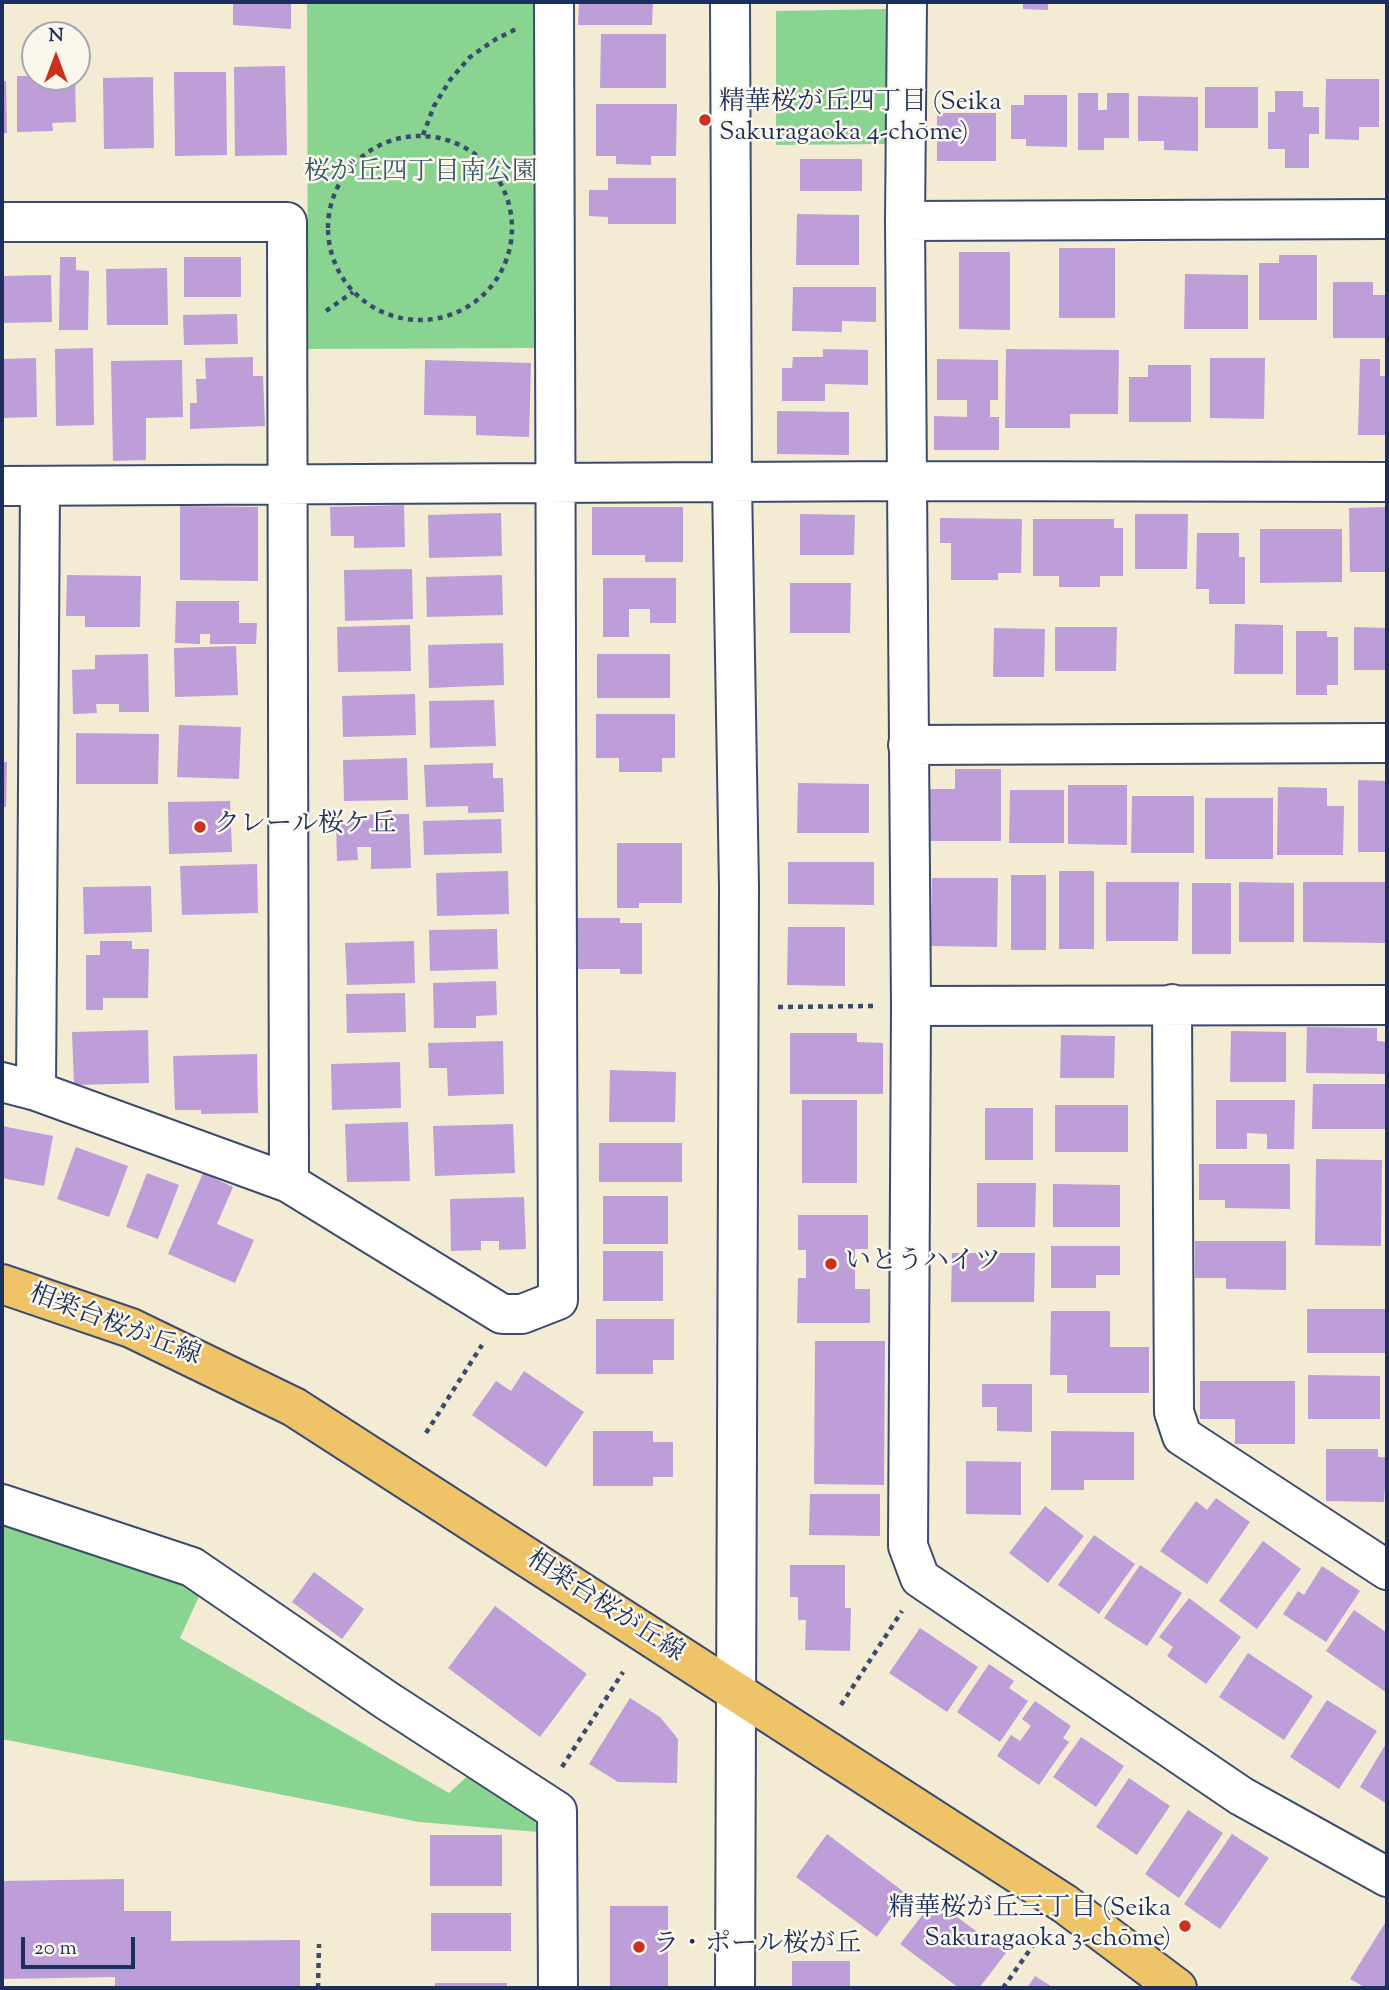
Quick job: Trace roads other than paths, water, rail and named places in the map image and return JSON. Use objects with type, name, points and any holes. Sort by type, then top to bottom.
[{"type":"main road","name":"相楽台桜が丘線","points":[[2,1284],[131,1328],[294,1407],[1065,1904],[1177,1988]]},
{"type":"street","points":[[730,2],[732,483],[739,887],[735,1988]]},
{"type":"street","points":[[907,2],[905,221],[911,1006],[908,1546],[922,1579],[1241,1796],[1387,1877]]},
{"type":"street","points":[[40,486],[19,1086],[289,1184],[502,1314],[522,1314],[558,1300],[554,10]]},
{"type":"street","points":[[905,221],[1387,219]]},
{"type":"street","points":[[2,222],[287,222],[289,1184]]},
{"type":"street","points":[[2,486],[908,481],[1387,482]]},
{"type":"street","points":[[908,745],[1387,743]]},
{"type":"street","points":[[1172,1004],[1174,1412],[1182,1436],[1387,1570]]},
{"type":"street","points":[[911,1006],[1387,1005]]},
{"type":"street","points":[[2,1504],[192,1567],[386,1700],[558,1811],[558,1988]]},
{"type":"place","name":"精華桜が丘四丁目 (Seika Sakuragaoka 4-chōme)","points":[[705,120]]},
{"type":"place","name":"クレール桜ケ丘","points":[[200,827]]},
{"type":"place","name":"いとうハイツ","points":[[831,1264]]},
{"type":"place","name":"精華桜が丘三丁目 (Seika Sakuragaoka 3-chōme)","points":[[1185,1926]]},
{"type":"place","name":"ラ・ポール桜が丘","points":[[639,1947]]},
{"type":"park label","name":"桜が丘四丁目南公園","points":[[421,175]]}]
